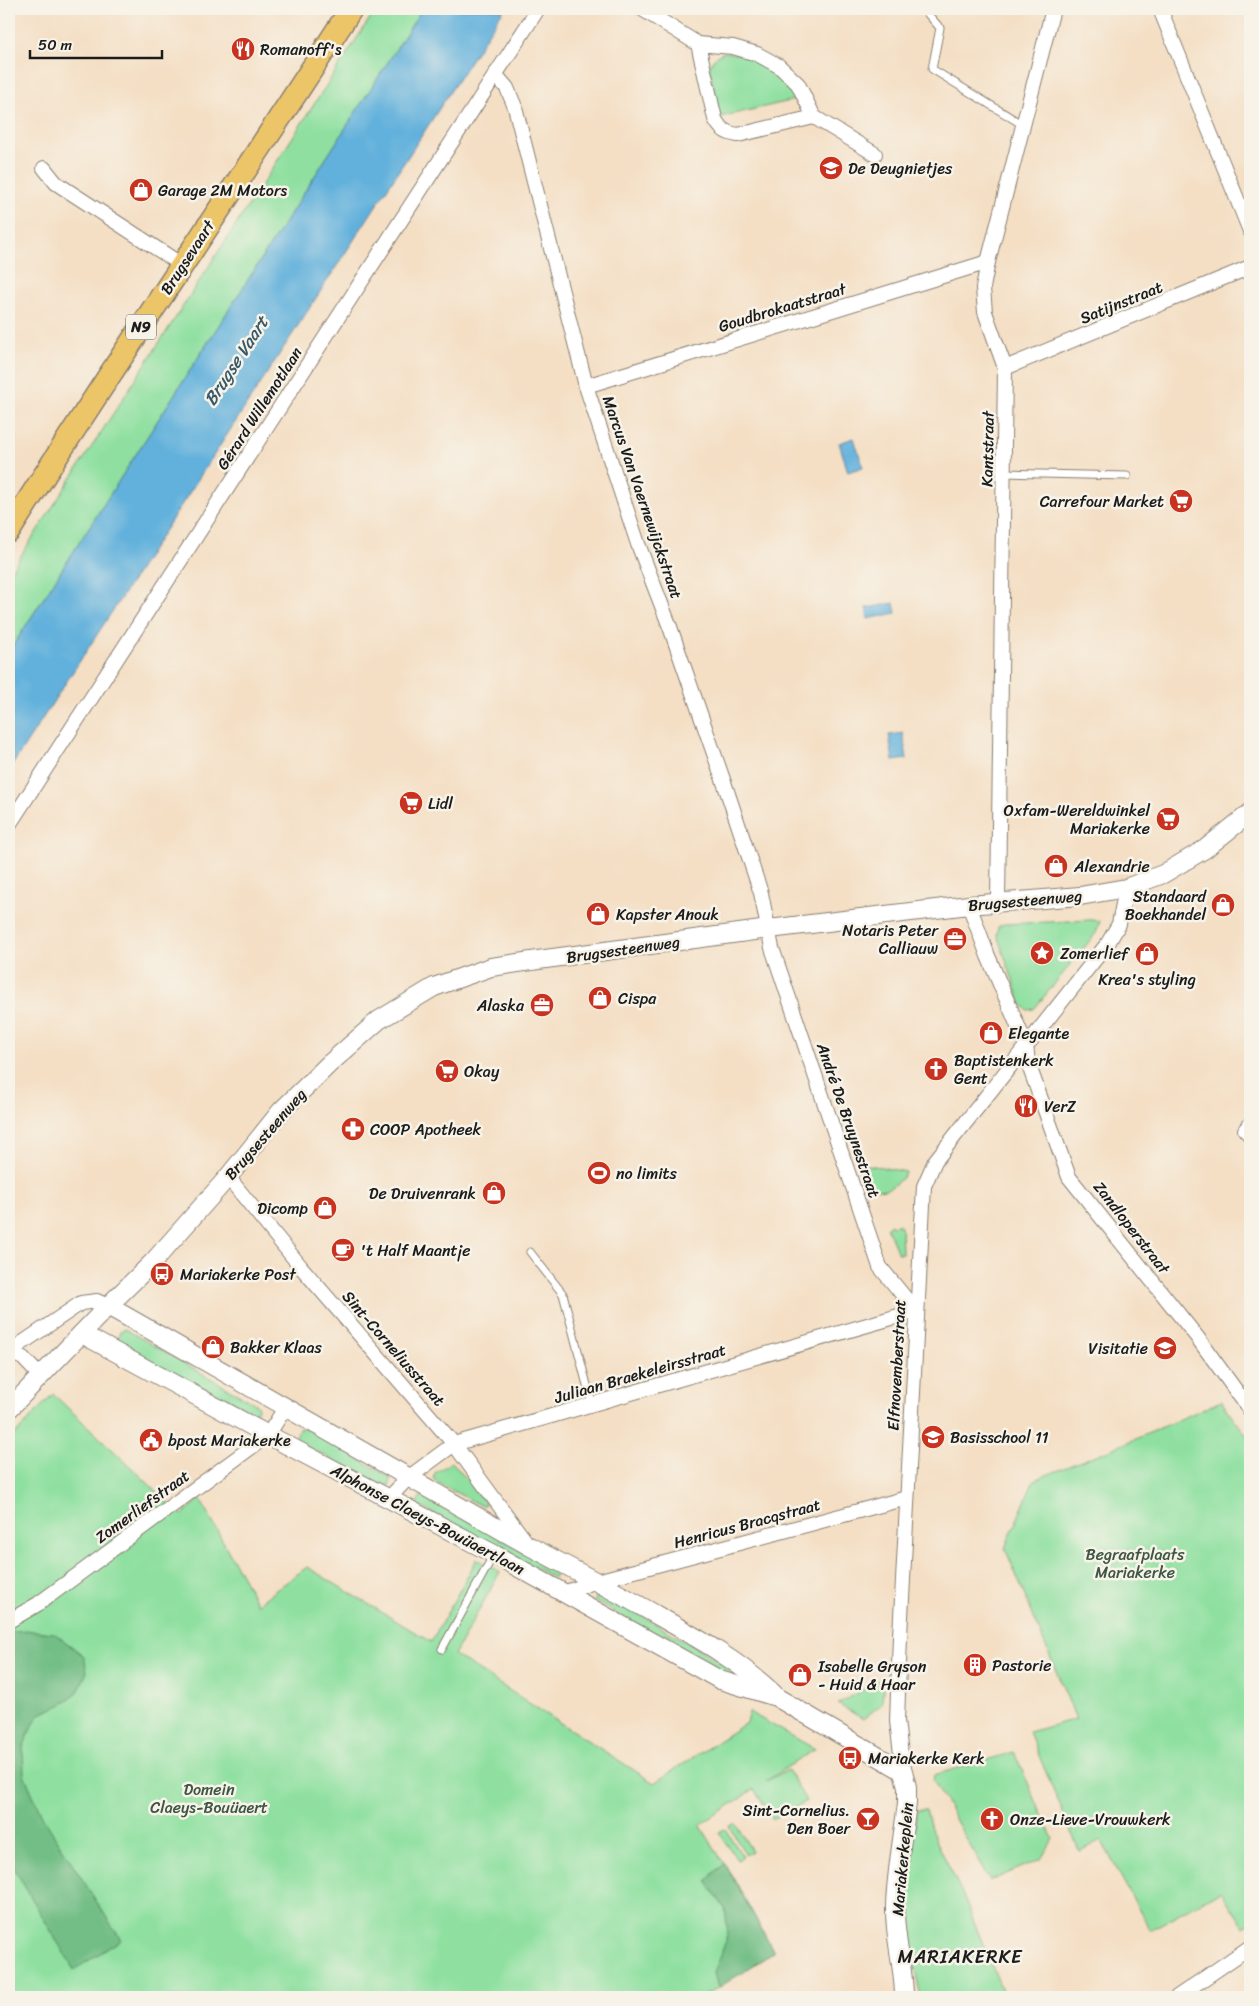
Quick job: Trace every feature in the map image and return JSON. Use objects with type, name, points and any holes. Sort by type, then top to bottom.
[{"type":"main road","name":"Brugsevaart","points":[[9,531],[351,9]]},
{"type":"street","name":"Gérard Willemotlaan","points":[[9,825],[538,9]]},
{"type":"street","points":[[642,9],[698,44],[733,47],[758,54],[779,66],[798,84],[814,117],[875,154]]},
{"type":"street","name":"Kantstraat","points":[[998,902],[1005,368],[985,312],[983,288],[1053,9]]},
{"type":"street","points":[[1160,9],[1250,231]]},
{"type":"street","points":[[698,44],[715,119],[720,128],[728,134],[738,135],[814,117]]},
{"type":"street","name":"Marcus Van Vaernewijckstraat","points":[[495,74],[507,88],[515,108],[586,386],[638,544],[670,627],[727,791],[761,892],[769,929]]},
{"type":"street","points":[[44,168],[56,183],[182,265]]},
{"type":"street","name":"Goudbrokaatstraat","points":[[586,386],[988,262]]},
{"type":"street","name":"Satijnstraat","points":[[1005,368],[1250,267]]},
{"type":"street","name":"Brugsesteenweg","points":[[9,1409],[152,1263],[228,1177],[281,1112],[328,1065],[379,1020],[434,987],[491,967],[769,929],[969,905],[1080,896],[1126,888],[1163,874],[1196,854],[1250,813]]},
{"type":"street","name":"Elfnovemberstraat","points":[[898,1721],[900,1636],[924,1186],[935,1162],[1108,943],[1118,924],[1126,888]]},
{"type":"street","name":"Zandloperstraat","points":[[969,905],[1026,1045],[1028,1063],[1069,1177],[1248,1402]]},
{"type":"street","name":"André De Bruynestraat","points":[[769,929],[775,957],[880,1267],[916,1311]]},
{"type":"street","points":[[1250,1124],[1245,1130],[1250,1135]]},
{"type":"street","name":"Sint-Corneliusstraat","points":[[228,1177],[301,1267],[454,1444],[528,1546]]},
{"type":"street","points":[[9,1352],[81,1304],[98,1301],[108,1306]]},
{"type":"street","name":"Alphonse Claeys-Bouüaertlaan","points":[[108,1306],[528,1546],[710,1645],[747,1670],[776,1696],[903,1770]]},
{"type":"street","name":"Juliaan Braekeleirsstraat","points":[[390,1498],[408,1478],[454,1444],[916,1311]]},
{"type":"street","name":"Alphonse Claeys-Bouüaertlaan","points":[[82,1334],[494,1554],[720,1680],[776,1696]]},
{"type":"street","points":[[9,1352],[24,1358],[40,1376]]},
{"type":"street","name":"Zomerliefstraat","points":[[9,1621],[38,1604],[268,1435],[285,1408]]},
{"type":"street","name":"Henricus Bracqstraat","points":[[563,1593],[597,1582],[907,1498]]},
{"type":"street","name":"Mariakerkeplein","points":[[898,1721],[903,1770],[907,1786],[907,1803],[895,1907],[898,1944],[904,1979],[904,1997]]},
{"type":"street","points":[[1177,1997],[1250,1947]]},
{"type":"lane","points":[[926,12],[940,28],[932,69],[1023,125]]},
{"type":"lane","points":[[1004,474],[1126,476]]},
{"type":"lane","points":[[530,1252],[563,1294],[592,1404]]},
{"type":"lane","points":[[442,1648],[494,1554]]},
{"type":"green space","points":[[376,9],[422,9],[9,652],[9,574]]},
{"type":"green space","points":[[725,52],[749,57],[769,67],[787,81],[799,99],[720,117],[709,67],[716,57]]},
{"type":"green space","points":[[1100,921],[1096,933],[1034,1009],[1027,1010],[1021,1003],[997,935],[998,927],[1004,924]]},
{"type":"green space","points":[[858,1163],[906,1172],[892,1186],[878,1189],[872,1187],[866,1181]]},
{"type":"green space","points":[[891,1224],[892,1226],[898,1224],[901,1226],[902,1253],[898,1254],[887,1227]]},
{"type":"green space","points":[[125,1329],[257,1405],[258,1409],[250,1415],[118,1345],[120,1331]]},
{"type":"green space","name":"Domein Claeys-Bouüaert","points":[[53,1394],[182,1515],[200,1499],[257,1604],[307,1567],[431,1642],[477,1559],[500,1572],[454,1655],[654,1783],[746,1723],[749,1712],[815,1749],[766,1781],[788,1770],[806,1801],[773,1820],[754,1789],[700,1825],[737,1884],[774,1952],[703,1997],[9,1997],[9,1441]]},
{"type":"green space","name":"Begraafplaats Mariakerke","points":[[1221,1401],[1250,1440],[1250,1923],[1244,1927],[1221,1891],[1150,1930],[1101,1840],[1080,1851],[1078,1848],[1029,1732],[1076,1719],[1005,1548],[1034,1480],[1131,1441]]},
{"type":"green space","points":[[299,1428],[304,1428],[390,1477],[390,1485],[384,1486],[299,1443],[296,1438]]},
{"type":"green space","points":[[452,1462],[485,1502],[485,1505],[482,1506],[436,1482],[433,1478],[435,1473]]},
{"type":"green space","points":[[421,1496],[425,1496],[555,1569],[557,1572],[554,1578],[417,1505]]},
{"type":"green space","points":[[599,1593],[603,1593],[744,1676],[743,1680],[732,1678],[594,1601]]},
{"type":"green space","points":[[25,1630],[54,1633],[84,1656],[87,1672],[78,1692],[61,1705],[40,1714],[31,1728],[23,1748],[24,1774],[42,1816],[121,1940],[74,1970],[9,1860],[9,1632]]},
{"type":"green space","points":[[884,1677],[882,1704],[863,1719],[838,1704]]},
{"type":"green space","points":[[1014,1752],[1053,1839],[1041,1859],[990,1881],[933,1780],[934,1775]]},
{"type":"green space","points":[[917,1810],[926,1810],[932,1832],[961,1891],[1002,1990],[987,1997],[919,1997],[920,1993],[907,1932],[910,1856]]},
{"type":"green space","points":[[735,1823],[752,1851],[746,1855],[729,1827]]},
{"type":"green space","points":[[725,1829],[743,1857],[737,1860],[719,1832]]},
{"type":"green space","points":[[725,1864],[774,1952],[718,1988],[714,1973],[728,1935],[725,1909],[707,1882],[714,1872]]},
{"type":"water","name":"Brugse Vaart","points":[[422,9],[504,9],[9,770],[9,652]]},
{"type":"water","points":[[854,438],[863,467],[848,472],[839,443]]},
{"type":"water","points":[[894,603],[896,613],[868,619],[866,608]]},
{"type":"water","points":[[903,733],[907,759],[893,761],[889,735]]},
{"type":"place","name":"Romanoff's","points":[[243,49]]},
{"type":"place","name":"De Deugnietjes","points":[[831,168]]},
{"type":"place","name":"Garage 2M Motors","points":[[141,190]]},
{"type":"place","name":"Carrefour Market","points":[[1181,501]]},
{"type":"place","name":"Lidl","points":[[411,803]]},
{"type":"place","name":"Oxfam-Wereldwinkel Mariakerke","points":[[1168,819]]},
{"type":"place","name":"Alexandrie","points":[[1056,866]]},
{"type":"place","name":"Standaard Boekhandel","points":[[1223,905]]},
{"type":"place","name":"Kapster Anouk","points":[[598,914]]},
{"type":"place","name":"Notaris Peter Calliauw","points":[[955,939]]},
{"type":"place","name":"Zomerlief","points":[[1042,953]]},
{"type":"place","name":"Krea's styling","points":[[1147,954]]},
{"type":"place","name":"Cispa","points":[[600,998]]},
{"type":"place","name":"Alaska","points":[[542,1005]]},
{"type":"place","name":"Elegante","points":[[991,1033]]},
{"type":"place","name":"Baptistenkerk Gent","points":[[936,1069]]},
{"type":"place","name":"Okay","points":[[447,1071]]},
{"type":"place","name":"VerZ","points":[[1026,1106]]},
{"type":"place","name":"COOP Apotheek","points":[[353,1129]]},
{"type":"place","name":"no limits","points":[[599,1173]]},
{"type":"place","name":"De Druivenrank","points":[[494,1193]]},
{"type":"place","name":"Dicomp","points":[[325,1208]]},
{"type":"place","name":"'t Half Maantje","points":[[343,1250]]},
{"type":"place","name":"Mariakerke Post","points":[[162,1274]]},
{"type":"place","name":"Bakker Klaas","points":[[213,1347]]},
{"type":"place","name":"Visitatie","points":[[1165,1348]]},
{"type":"place","name":"Basisschool 11","points":[[933,1437]]},
{"type":"place","name":"bpost Mariakerke","points":[[151,1440]]},
{"type":"place","name":"Pastorie","points":[[975,1665]]},
{"type":"place","name":"Isabelle Gryson - Huid & Haar","points":[[800,1675]]},
{"type":"place","name":"Mariakerke Kerk","points":[[850,1758]]},
{"type":"place","name":"Sint-Cornelius. Den Boer","points":[[868,1819]]},
{"type":"place","name":"Onze-Lieve-Vrouwkerk","points":[[992,1819]]},
{"type":"district","name":"MARIAKERKE","points":[[960,1956]]}]
